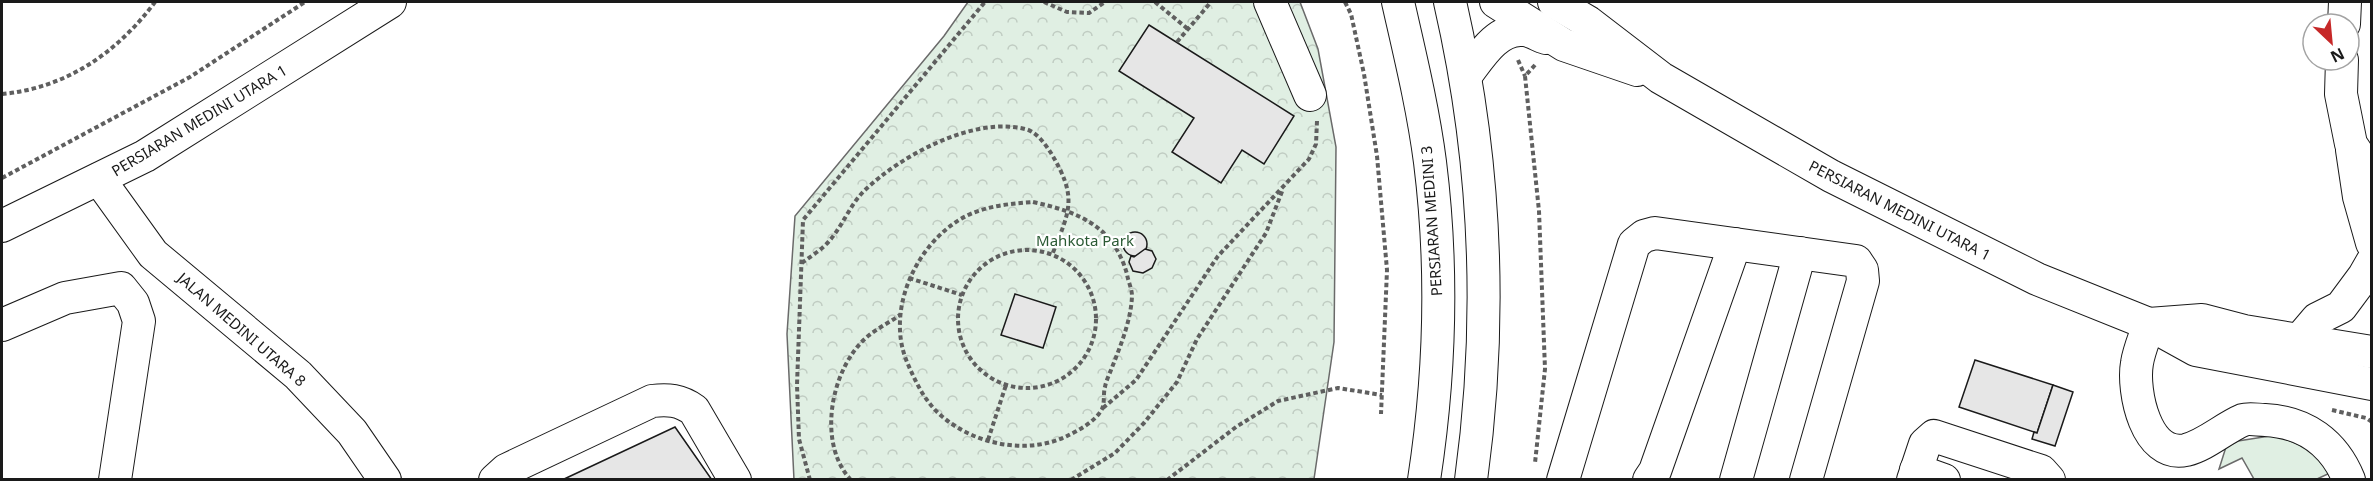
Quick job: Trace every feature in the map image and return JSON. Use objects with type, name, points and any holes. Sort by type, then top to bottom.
[{"type":"street","name":"PERSIARAN MEDINI UTARA 1","points":[[2,226],[145,156],[390,2]]},
{"type":"street","points":[[1270,2],[1311,95]]},
{"type":"street","name":"PERSIARAN MEDINI 3","points":[[1398,2],[1430,163],[1438,275],[1434,398],[1424,480]]},
{"type":"street","points":[[1450,2],[1467,74],[1483,224],[1485,318],[1479,418],[1471,480]]},
{"type":"street","name":"PERSIARAN MEDINI UTARA 1","points":[[1496,2],[1551,53],[1660,78]]},
{"type":"street","name":"PERSIARAN MEDINI UTARA 1","points":[[1554,2],[1588,22],[1660,78],[1831,176],[2037,279],[2148,324],[2196,350],[2372,384]]},
{"type":"street","points":[[1467,74],[1486,50],[1503,35],[1523,30],[1551,53]]},
{"type":"street","points":[[2341,72],[2340,94],[2359,197],[2372,243]]},
{"type":"street","points":[[2351,144],[2372,176]]},
{"type":"street","name":"JALAN MEDINI UTARA 8","points":[[99,179],[153,254],[298,375],[352,432],[385,480]]},
{"type":"street","points":[[1549,474],[1634,244],[1644,236],[1655,233],[1856,261],[1862,270],[1863,281],[1806,480]]},
{"type":"street","points":[[1649,480],[1655,471],[1735,244]]},
{"type":"street","points":[[1736,480],[1800,253]]},
{"type":"street","points":[[2300,339],[2317,320],[2340,307],[2372,262]]},
{"type":"street","points":[[2,325],[65,297],[120,288],[133,303],[139,321],[116,480]]},
{"type":"street","name":"PERSIARAN MEDINI UTARA 1","points":[[2148,324],[2202,320],[2244,331],[2372,352]]},
{"type":"street","points":[[2148,324],[2137,364],[2136,392],[2144,422],[2156,440],[2171,450],[2186,450],[2246,419],[2276,420],[2304,427],[2330,447],[2349,480]]},
{"type":"street","points":[[495,480],[506,470],[568,440],[652,401],[666,399],[683,403],[694,410],[735,480]]},
{"type":"street","points":[[1924,476],[1925,444],[1934,436],[2041,471],[2049,480]]},
{"type":"path","points":[[2,94],[43,86],[96,61],[120,43],[155,2]]},
{"type":"path","points":[[2,178],[190,77],[305,2]]},
{"type":"path","points":[[810,480],[799,429],[797,385],[803,220],[985,2]]},
{"type":"path","points":[[1044,2],[1067,12],[1089,13],[1106,2]]},
{"type":"path","points":[[1155,2],[1188,29]]},
{"type":"path","points":[[1177,42],[1211,2]]},
{"type":"path","points":[[1345,2],[1351,14],[1377,156],[1386,270],[1381,414]]},
{"type":"path","points":[[1525,76],[1551,53]]},
{"type":"path","points":[[1514,54],[1525,76],[1539,212],[1549,474]]},
{"type":"path","points":[[1103,408],[1105,387],[1124,336],[1132,295],[1123,262],[1103,231],[1070,211],[1033,202],[994,205],[959,220],[929,245],[909,278],[900,315],[904,354],[918,389],[943,418],[976,438],[1013,447],[1052,443],[1085,427],[1136,380],[1218,256],[1309,159],[1316,144],[1318,123],[1311,95]]},
{"type":"path","points":[[802,262],[830,240],[862,193],[894,165],[971,130],[1007,127],[1027,129],[1044,142],[1060,168],[1069,192],[1070,211],[1052,255]]},
{"type":"path","points":[[1071,480],[1115,453],[1144,423],[1177,382],[1197,339],[1266,233],[1285,186]]},
{"type":"path","points":[[1032,250],[1052,255],[1077,270],[1094,299],[1096,315],[1090,348],[1069,374],[1055,383],[1022,388],[1006,385],[984,373],[967,355],[960,340],[958,323],[962,295],[973,276],[985,264],[999,256],[1032,250]]},
{"type":"path","points":[[909,278],[962,295]]},
{"type":"path","points":[[851,480],[840,469],[830,425],[834,399],[847,361],[867,336],[900,315]]},
{"type":"path","points":[[988,440],[1006,385]]},
{"type":"path","points":[[1167,480],[1236,427],[1278,401],[1338,388],[1382,395]]},
{"type":"green space","name":"Mahkota Park","points":[[968,2],[1300,2],[1318,49],[1336,147],[1334,342],[1314,479],[794,480],[787,334],[795,216],[944,36]]},
{"type":"green space","points":[[2276,435],[2309,449],[2330,473],[2317,479],[2254,479],[2242,458],[2219,469],[2226,447],[2238,441]]},
{"type":"building","points":[[1149,25],[1294,116],[1264,164],[1242,150],[1221,183],[1172,152],[1194,118],[1119,71]]},
{"type":"building","points":[[1135,232],[1144,235],[1147,244],[1144,253],[1135,256],[1126,253],[1123,244],[1126,235]]},
{"type":"building","points":[[1145,249],[1152,251],[1156,259],[1152,268],[1143,273],[1133,271],[1129,262],[1131,256],[1134,257]]},
{"type":"building","points":[[1015,294],[1056,307],[1043,348],[1001,335]]},
{"type":"building","points":[[1975,360],[2053,385],[2037,433],[1959,407]]},
{"type":"building","points":[[2053,385],[2073,392],[2055,446],[2032,439],[2034,432],[2037,433]]},
{"type":"building","points":[[675,427],[712,480],[562,480]]}]
